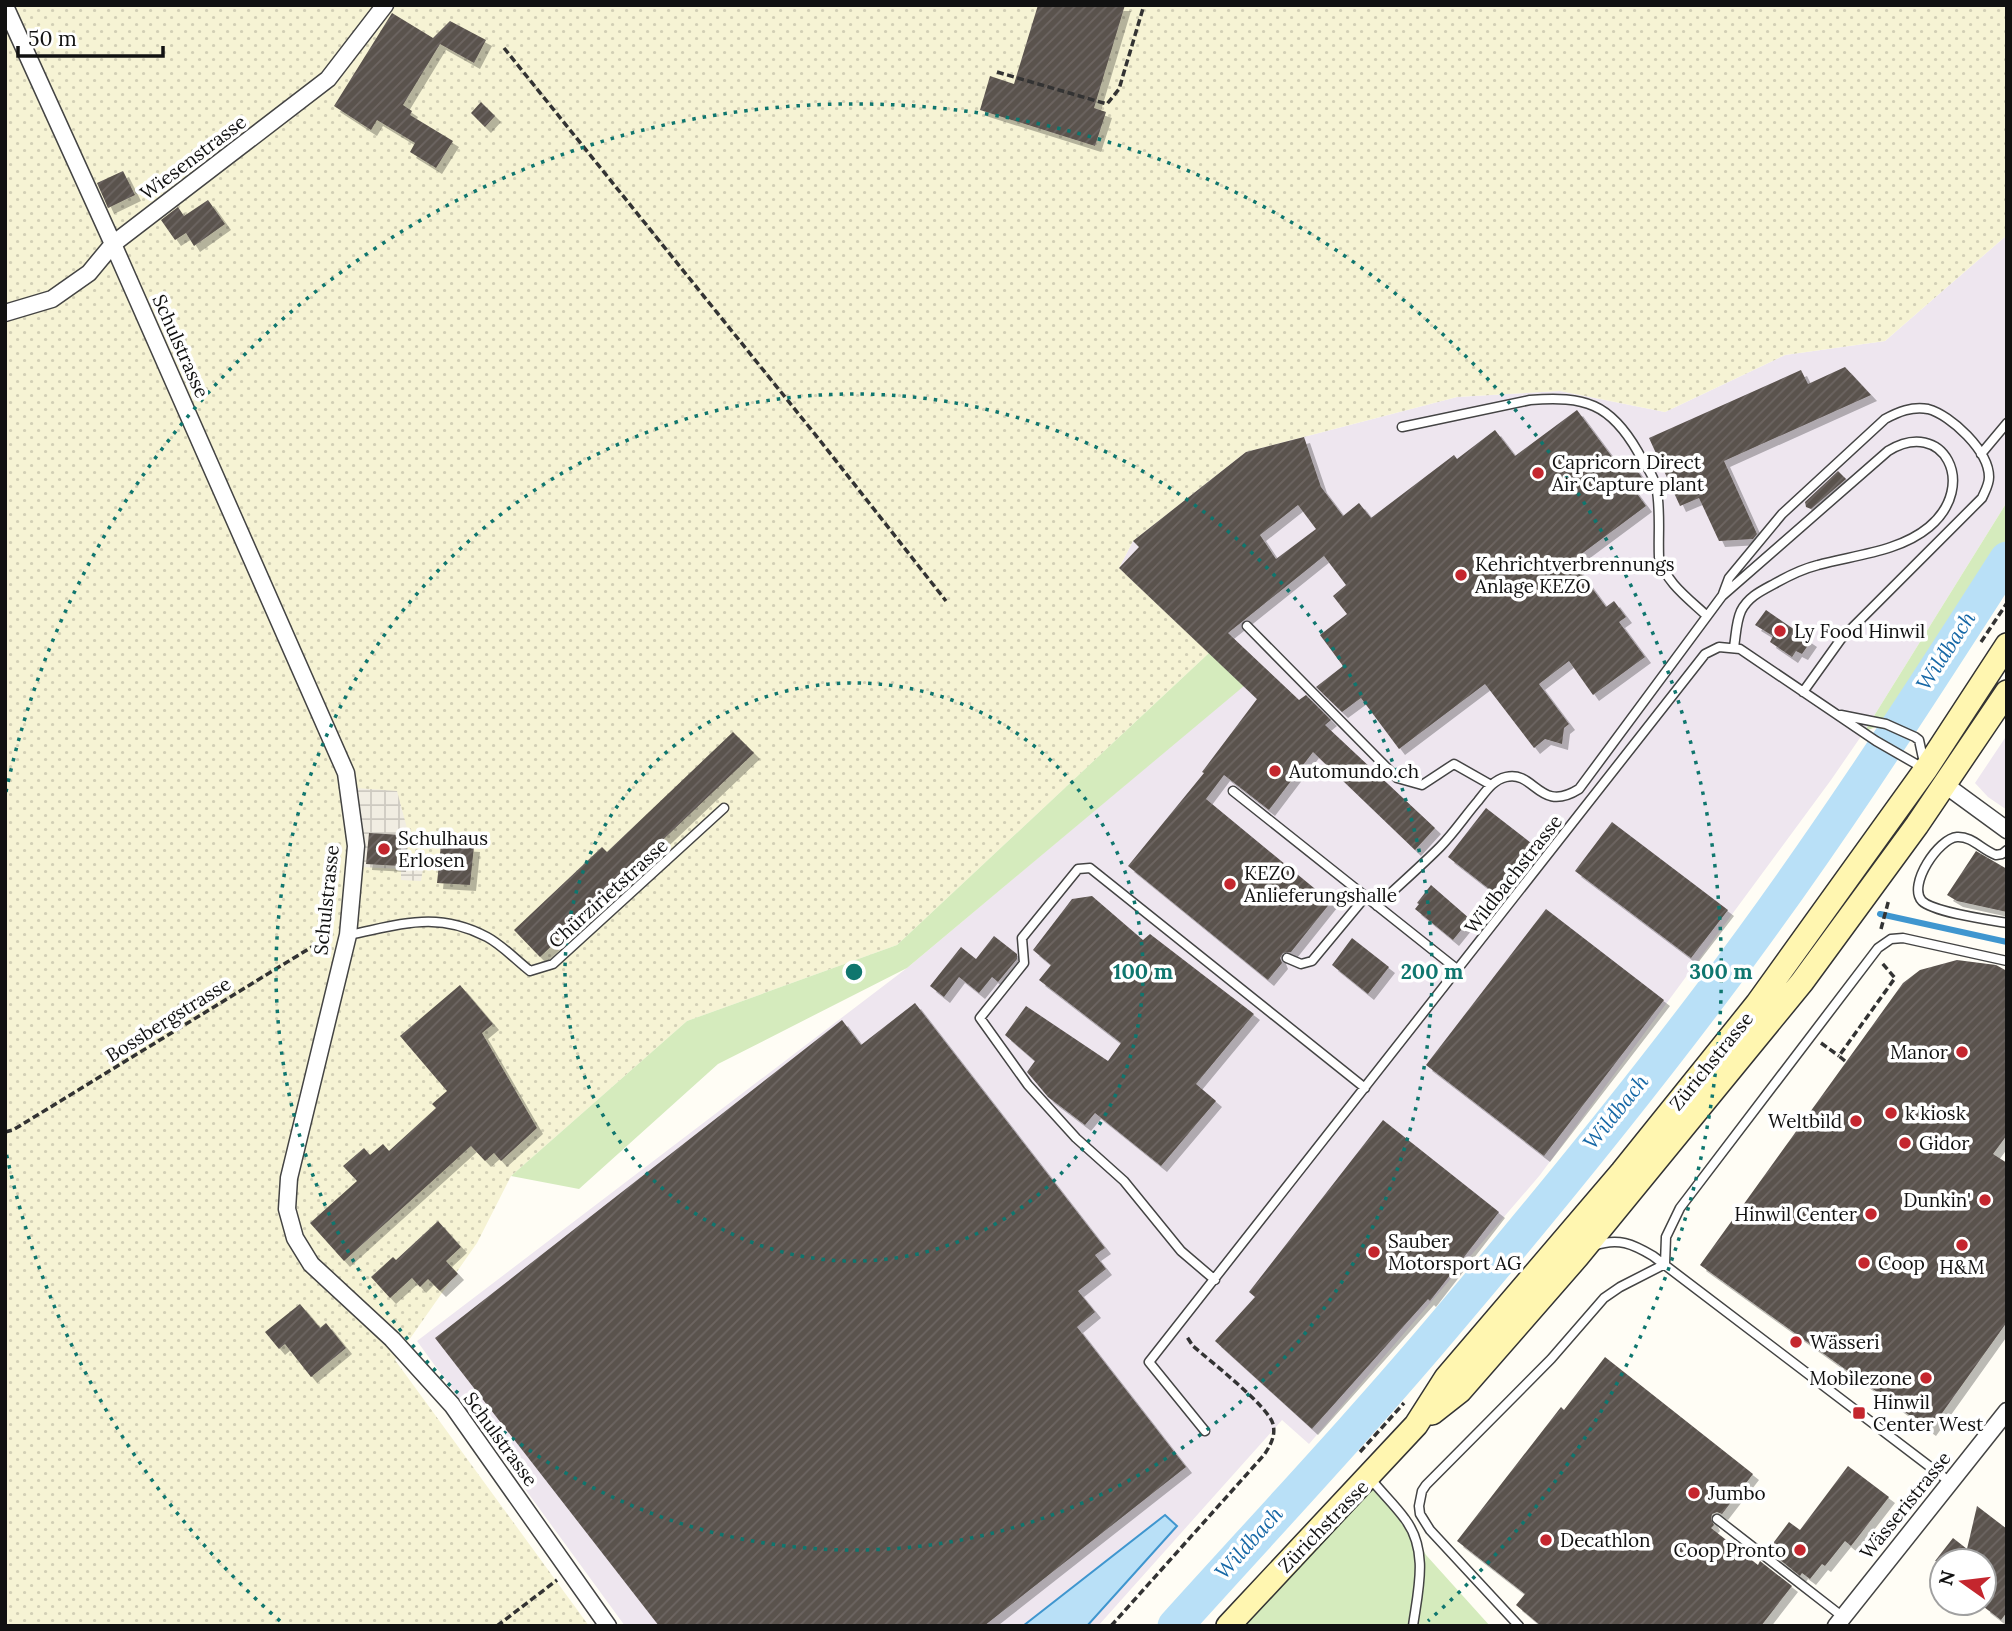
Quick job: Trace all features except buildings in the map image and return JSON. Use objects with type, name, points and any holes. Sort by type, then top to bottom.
[{"type":"main road","name":"Zürichstrasse","points":[[1228,1626],[1416,1425],[1446,1378],[1622,1172],[1757,1004],[1926,769],[2007,645]]},
{"type":"main road","name":"Zürichstrasse","points":[[1416,1425],[1460,1391],[1489,1359],[1577,1257],[1802,982],[2007,692]]},
{"type":"main road","points":[[1926,769],[1944,784]]},
{"type":"street","name":"Wiesenstrasse","points":[[5,313],[52,299],[89,273],[113,244],[328,79],[385,5]]},
{"type":"street","name":"Schulstrasse","points":[[5,6],[113,244],[345,773],[356,846],[348,935],[289,1178],[288,1209],[295,1238],[311,1264],[392,1339],[452,1405],[608,1626]]},
{"type":"street","points":[[1944,784],[2007,830]]},
{"type":"street","name":"Wässeristrasse","points":[[1839,1621],[2007,1411]]},
{"type":"lane","points":[[1402,427],[1530,400],[1569,398],[1596,407],[1618,421],[1625,429],[1654,480],[1659,557],[1665,574],[1707,617]]},
{"type":"lane","points":[[1722,596],[1728,580],[1782,513],[1885,419],[1917,408],[1940,414],[1960,430],[1981,454],[1989,477],[1982,498],[1841,639],[1803,692]]},
{"type":"lane","points":[[1981,454],[2007,423]]},
{"type":"lane","points":[[1377,906],[1441,846],[1498,780],[1514,776],[1553,797],[1562,797],[1579,789],[1722,596],[1888,451],[1903,444],[1919,442],[1934,447],[1947,458],[1954,473],[1954,490],[1946,509],[1918,535],[1900,544],[1802,570],[1760,591],[1741,611],[1734,647],[1876,741],[1926,769]]},
{"type":"lane","points":[[1247,626],[1396,778],[1422,785],[1454,764],[1491,785]]},
{"type":"lane","name":"Wildbachstrasse","points":[[1205,1431],[1149,1362],[1700,659],[1718,647],[1734,647]]},
{"type":"lane","points":[[1836,714],[1886,724],[1915,737],[1919,740],[1926,769]]},
{"type":"lane","points":[[1233,791],[1458,970]]},
{"type":"lane","name":"Chürzirietstrasse","points":[[348,935],[428,920],[449,922],[488,937],[530,971],[554,964],[724,808]]},
{"type":"lane","points":[[2007,850],[1996,855],[1970,839],[1952,837],[1946,840],[1920,876],[1917,890],[1921,900],[1933,907],[2007,923]]},
{"type":"lane","points":[[1215,1280],[1181,1251],[1124,1181],[1076,1138],[1036,1094],[980,1018],[1024,963],[1022,938],[1078,869],[1090,868],[1365,1088]]},
{"type":"lane","points":[[1287,958],[1301,964],[1312,961],[1366,897]]},
{"type":"lane","points":[[1665,1264],[1666,1237],[1680,1208],[1867,961],[1883,944],[1895,938],[1907,939],[2007,961]]},
{"type":"lane","points":[[1577,1257],[1598,1245],[1619,1241],[1634,1245],[1665,1264],[1950,1482]]},
{"type":"lane","points":[[1519,1626],[1430,1530],[1420,1514],[1422,1491],[1551,1359],[1604,1298],[1665,1264]]},
{"type":"lane","points":[[1369,1478],[1406,1520],[1417,1543],[1421,1569],[1413,1626]]},
{"type":"lane","points":[[1717,1520],[1839,1621]]},
{"type":"path","points":[[997,72],[1107,104],[1119,89],[1144,5]]},
{"type":"path","points":[[504,48],[946,601]]},
{"type":"path","points":[[1977,649],[2007,603]]},
{"type":"path","points":[[1882,924],[1889,900]]},
{"type":"path","name":"Bossbergstrasse","points":[[5,1132],[13,1130],[314,945],[348,935]]},
{"type":"path","points":[[1839,1056],[1895,978],[1882,963],[1883,944]]},
{"type":"path","points":[[1812,1037],[1845,1061]]},
{"type":"path","points":[[1111,1626],[1264,1455],[1273,1434],[1272,1422],[1267,1412],[1194,1346],[1186,1335],[1183,1320]]},
{"type":"path","points":[[1351,1461],[1407,1400]]},
{"type":"path","points":[[497,1626],[570,1570]]},
{"type":"shaded area","points":[[5,5],[2007,5],[2007,235],[1885,341],[1785,355],[1665,412],[1560,391],[1457,397],[1246,452],[1133,541],[1119,568],[1209,653],[897,945],[687,1021],[511,1176],[477,1243],[395,1360],[589,1626],[5,1626]]},
{"type":"shaded area","points":[[2007,235],[2007,502],[1864,732],[1831,780],[1540,1175],[1309,1444],[1282,1420],[1098,1626],[625,1626],[417,1341],[907,968],[1243,686],[1119,568],[1133,541],[1246,452],[1457,397],[1560,391],[1665,412],[1785,355],[1885,341]]},
{"type":"shaded area","points":[[2007,735],[2007,810],[1988,797],[1975,783]]},
{"type":"shaded area","points":[[355,788],[397,791],[408,832],[406,861],[424,863],[421,881],[401,880],[401,869],[360,867]]},
{"type":"green space","points":[[2007,502],[2007,588],[1931,702],[1864,732]]},
{"type":"green space","points":[[1209,653],[1244,686],[907,968],[718,1064],[579,1189],[511,1176],[687,1021],[897,945]]},
{"type":"green space","points":[[1369,1478],[1401,1514],[1426,1555],[1490,1626],[1231,1626]]},
{"type":"water","points":[[1165,1515],[1177,1526],[1087,1626],[1023,1626]]},
{"type":"waterway","name":"Wildbach","points":[[1175,1626],[1418,1356],[1649,1075],[1751,940],[1827,833],[2007,559]]},
{"type":"waterway","points":[[1880,914],[2007,942]]},
{"type":"place","name":"Capricorn Direct Air Capture plant","points":[[1538,473]]},
{"type":"place","name":"Kehrichtverbrennungs Anlage KEZO","points":[[1461,575]]},
{"type":"place","name":"Ly Food Hinwil","points":[[1780,631]]},
{"type":"place","name":"Automundo.ch","points":[[1275,771]]},
{"type":"place","name":"Schulhaus Erlosen","points":[[384,849]]},
{"type":"place","name":"KEZO Anlieferungshalle","points":[[1230,884]]},
{"type":"place","name":"Manor","points":[[1962,1052]]},
{"type":"place","name":"k kiosk","points":[[1891,1113]]},
{"type":"place","name":"Weltbild","points":[[1856,1121]]},
{"type":"place","name":"Gidor","points":[[1905,1143]]},
{"type":"place","name":"Dunkin'","points":[[1985,1200]]},
{"type":"place","name":"Hinwil Center","points":[[1871,1214]]},
{"type":"place","name":"H&M","points":[[1962,1245]]},
{"type":"place","name":"Sauber Motorsport AG","points":[[1374,1252]]},
{"type":"place","name":"Coop","points":[[1864,1263]]},
{"type":"place","name":"Wässeri","points":[[1796,1342]]},
{"type":"place","name":"Mobilezone","points":[[1926,1378]]},
{"type":"place","name":"Hinwil Center West","points":[[1859,1413]]},
{"type":"place","name":"Jumbo","points":[[1694,1493]]},
{"type":"place","name":"Decathlon","points":[[1546,1540]]},
{"type":"place","name":"Coop Pronto","points":[[1800,1550]]}]
